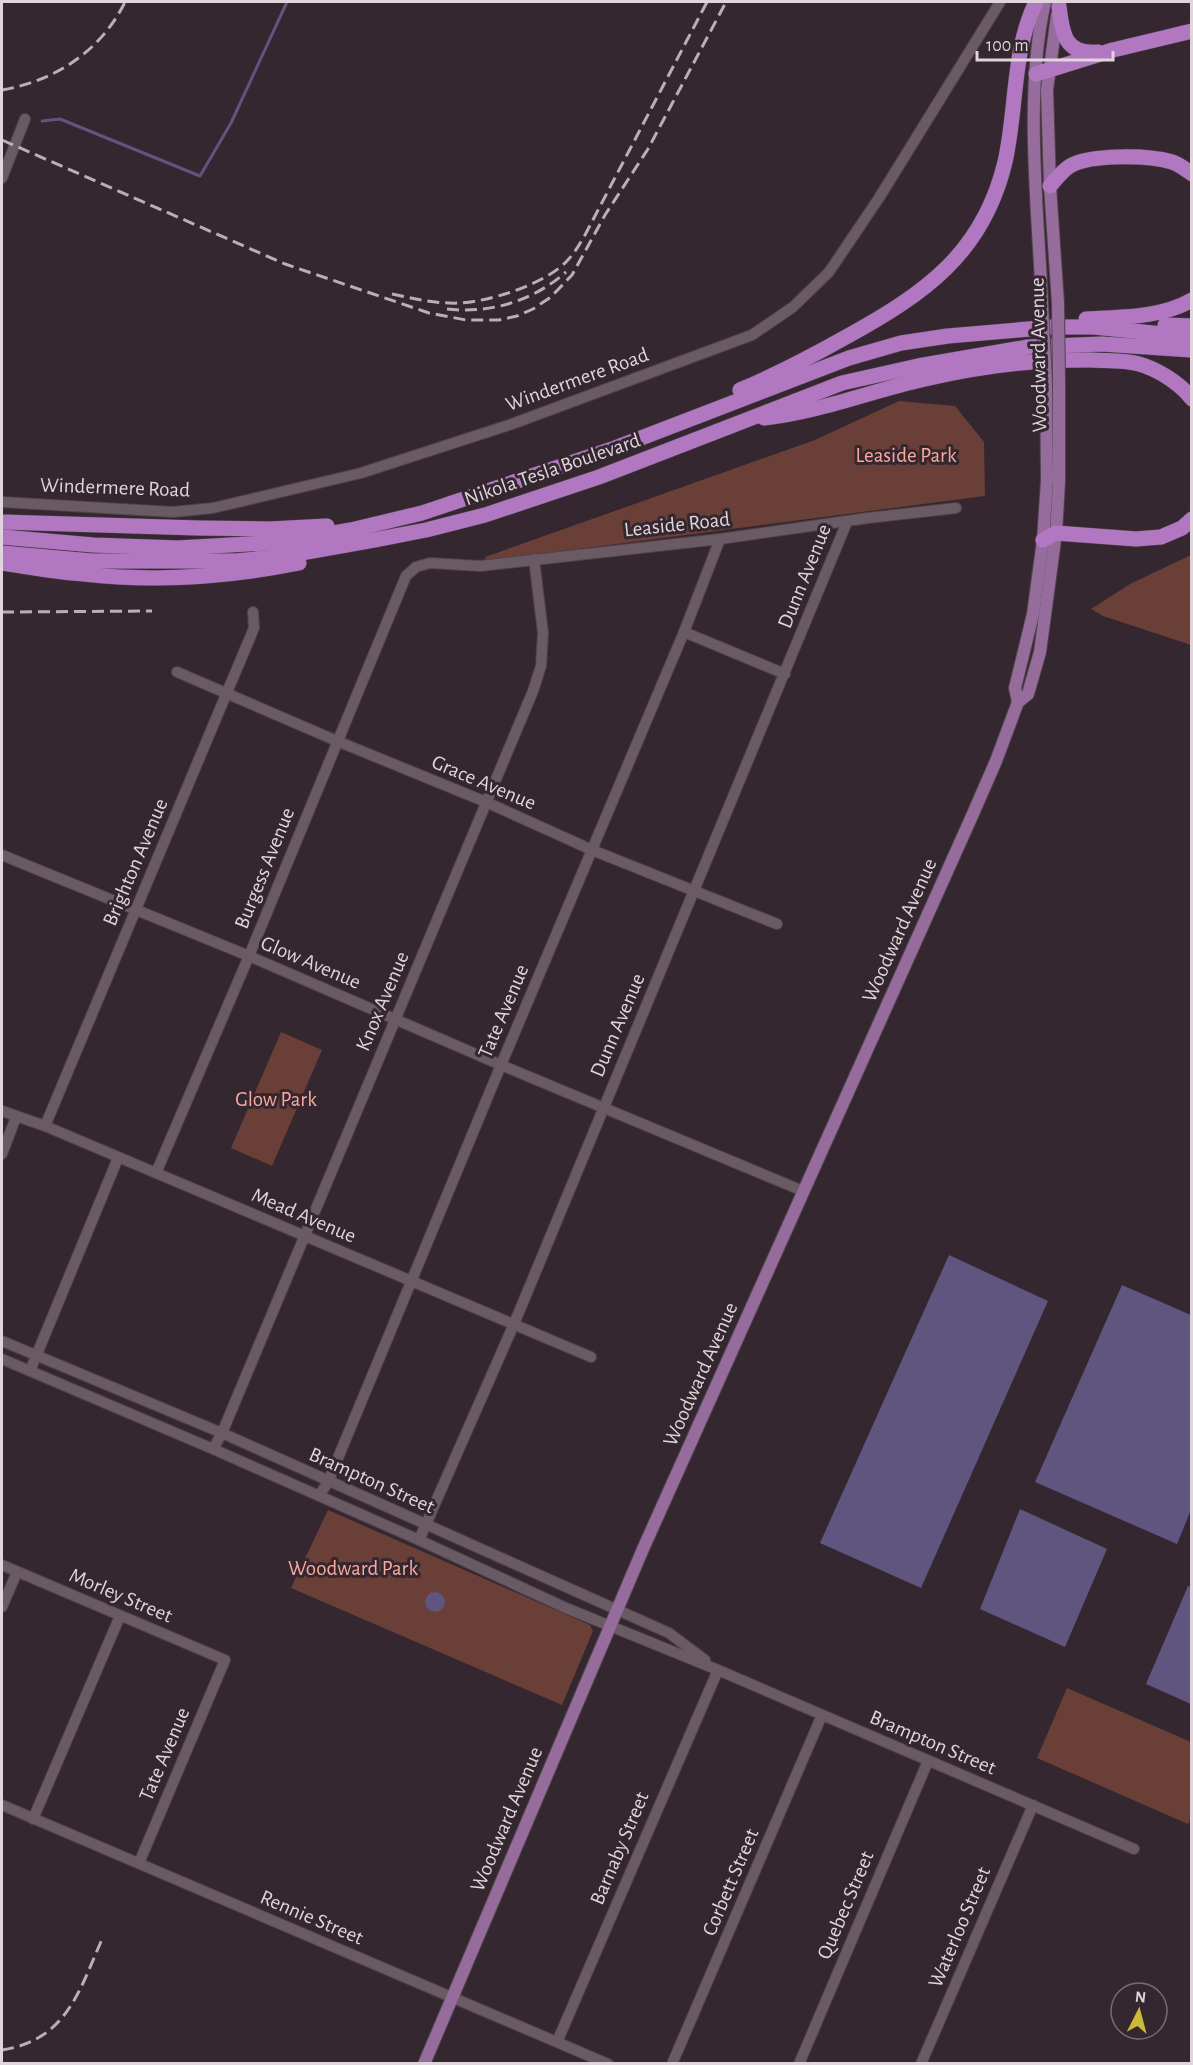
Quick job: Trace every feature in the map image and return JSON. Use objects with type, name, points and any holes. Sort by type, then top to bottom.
[{"type":"highway","points":[[615,448],[663,423],[819,352],[890,312],[936,279],[955,260],[977,232],[999,182],[1010,138],[1022,43],[1036,2]]},
{"type":"highway","points":[[1054,3],[1063,36],[1068,42],[1082,51],[1092,53],[1113,50]]},
{"type":"highway","points":[[1042,72],[1113,50],[1191,31]]},
{"type":"highway","points":[[1050,186],[1071,165],[1089,159],[1158,158],[1175,162],[1191,174]]},
{"type":"highway","points":[[948,336],[1001,326],[1138,315],[1177,308],[1191,300]]},
{"type":"highway","points":[[1094,327],[1138,324],[1191,326]]},
{"type":"highway","name":"Nikola Tesla Boulevard","points":[[2,537],[92,553],[282,542],[351,530],[422,513],[615,448],[849,358],[900,343],[948,336],[1052,327],[1094,327]]},
{"type":"highway","points":[[1094,327],[1191,337]]},
{"type":"highway","points":[[1102,344],[1191,350]]},
{"type":"highway","points":[[1102,344],[1191,361]]},
{"type":"highway","name":"Nikola Tesla Boulevard","points":[[2,553],[92,553],[236,561],[284,555],[426,530],[485,515],[599,477],[842,383],[918,366],[1028,346],[1102,344]]},
{"type":"highway","points":[[744,420],[793,415],[924,379],[993,365],[1075,360],[1140,364],[1174,382],[1191,399]]},
{"type":"highway","points":[[2,522],[130,528],[270,529],[346,525],[422,513]]},
{"type":"highway","points":[[1049,537],[1136,539],[1161,537],[1182,528],[1191,519]]},
{"type":"highway","points":[[2,564],[85,574],[137,577],[198,576],[263,570],[387,546],[426,530]]},
{"type":"main road","name":"Woodward Avenue","points":[[1049,537],[1046,381],[1035,129],[1054,3]]},
{"type":"main road","name":"Woodward Avenue","points":[[424,2064],[609,1627],[996,761],[1018,702],[1028,694],[1040,652],[1049,537],[1059,482],[1058,303],[1050,186],[1047,90],[1042,72]]},
{"type":"street","name":"Windermere Road","points":[[2,502],[173,512],[213,508],[361,473],[479,435],[752,335],[794,307],[829,272],[879,198],[1000,2]]},
{"type":"street","points":[[2,178],[25,119]]},
{"type":"street","name":"Leaside Road","points":[[406,576],[416,567],[430,563],[480,566],[720,539],[956,508]]},
{"type":"street","name":"Dunn Avenue","points":[[419,1540],[427,1526],[604,1108],[847,522]]},
{"type":"street","name":"Tate Avenue","points":[[320,1496],[328,1482],[684,632],[720,539]]},
{"type":"street","name":"Knox Avenue","points":[[213,1449],[222,1433],[305,1238],[533,691],[541,666],[543,633],[534,560]]},
{"type":"street","name":"Burgess Avenue","points":[[156,1173],[249,956],[406,576]]},
{"type":"street","name":"Brighton Avenue","points":[[45,1126],[254,628],[253,612]]},
{"type":"street","points":[[684,632],[785,674]]},
{"type":"street","name":"Grace Avenue","points":[[177,672],[486,802],[592,850],[777,924]]},
{"type":"street","name":"Glow Avenue","points":[[2,855],[249,956],[501,1065],[803,1191]]},
{"type":"street","name":"Mead Avenue","points":[[2,1111],[45,1126],[305,1238],[591,1357]]},
{"type":"street","points":[[2,1154],[16,1117]]},
{"type":"street","points":[[30,1371],[118,1158]]},
{"type":"street","name":"Brampton Street","points":[[2,1341],[222,1433],[669,1633],[718,1670]]},
{"type":"street","name":"Brampton Street","points":[[2,1359],[320,1496],[609,1627],[718,1670],[1134,1849]]},
{"type":"street","name":"Morley Street","points":[[2,1566],[225,1660]]},
{"type":"street","points":[[2,1606],[17,1572]]},
{"type":"street","points":[[33,1819],[120,1616]]},
{"type":"street","name":"Tate Avenue","points":[[138,1863],[225,1660]]},
{"type":"street","name":"Barnaby Street","points":[[557,2042],[718,1670]]},
{"type":"street","name":"Corbett Street","points":[[672,2064],[822,1715]]},
{"type":"street","name":"Quebec Street","points":[[798,2064],[928,1761]]},
{"type":"street","name":"Rennie Street","points":[[2,1805],[608,2064]]},
{"type":"street","name":"Waterloo Street","points":[[921,2064],[1033,1805]]},
{"type":"green space","name":"Leaside Park","points":[[899,401],[955,406],[984,442],[985,496],[487,561],[485,557],[815,440]]},
{"type":"green space","points":[[1191,555],[1191,645],[1103,616],[1091,609],[1130,584]]},
{"type":"green space","name":"Glow Park","points":[[281,1032],[322,1050],[272,1166],[231,1148]]},
{"type":"green space","name":"Woodward Park","points":[[328,1510],[590,1625],[593,1631],[562,1705],[291,1588]]},
{"type":"green space","points":[[1067,1688],[1191,1742],[1192,1815],[1188,1824],[1037,1758]]},
{"type":"shaded area","points":[[949,1255],[1048,1301],[921,1588],[820,1543]]},
{"type":"shaded area","points":[[1122,1285],[1191,1315],[1191,1510],[1177,1544],[1035,1482]]},
{"type":"shaded area","points":[[1020,1509],[1107,1549],[1065,1647],[980,1609]]},
{"type":"shaded area","points":[[1188,1586],[1192,1587],[1191,1704],[1146,1684]]},
{"type":"shaded area","points":[[435,1592],[442,1595],[445,1602],[442,1609],[435,1612],[428,1609],[425,1602],[428,1595]]},
{"type":"waterway","points":[[42,121],[60,119],[200,176],[231,123],[287,2]]},
{"type":"railway","points":[[2,90],[40,79],[74,61],[103,35],[125,2]]},
{"type":"railway","points":[[392,294],[443,303],[473,302],[502,295],[531,284],[566,262],[585,235],[707,2]]},
{"type":"railway","points":[[2,140],[285,264],[429,313],[466,320],[499,320],[533,309],[551,297],[572,275],[605,215],[648,149],[726,2]]},
{"type":"railway","points":[[447,309],[479,309],[510,303],[540,291],[566,272]]},
{"type":"railway","points":[[2,612],[152,611]]},
{"type":"railway","points":[[2,2050],[42,2036],[56,2024],[78,1994],[103,1937]]}]
